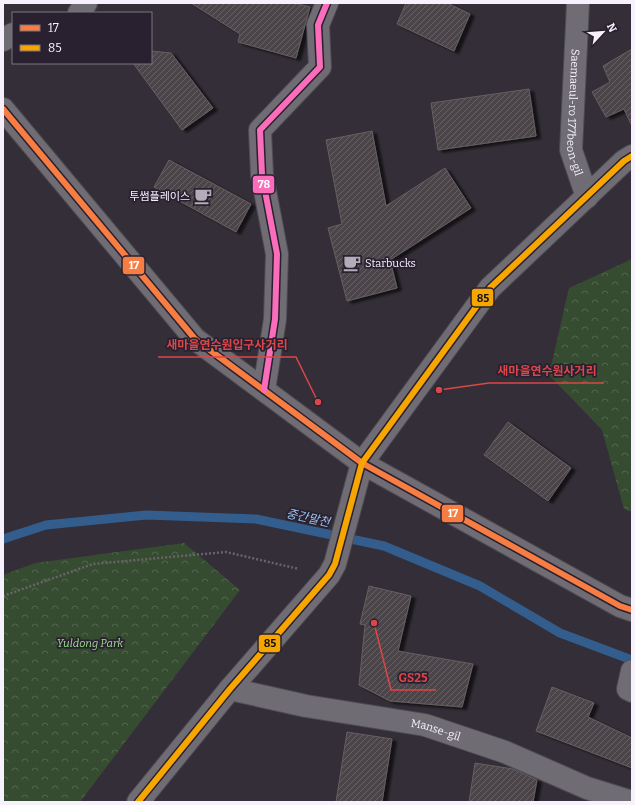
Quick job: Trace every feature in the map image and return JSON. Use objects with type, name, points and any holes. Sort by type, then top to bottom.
[{"type":"street","points":[[80,12],[86,3]]},
{"type":"street","points":[[264,390],[275,319],[277,254],[262,175],[260,130],[320,67],[318,25],[327,3]]},
{"type":"street","name":"Saemaeul-ro 177beon-gil","points":[[578,3],[571,150],[587,197]]},
{"type":"street","points":[[3,40],[12,35]]},
{"type":"street","points":[[3,109],[195,339],[362,464],[620,606],[632,610]]},
{"type":"street","name":"Saemaeul-ro 177beon-gil","points":[[362,464],[490,288],[624,161],[632,156]]},
{"type":"street","points":[[138,802],[230,689],[332,570],[362,464]]},
{"type":"street","name":"Manse-gil","points":[[230,689],[306,706],[425,725],[505,752],[587,788],[632,802]]},
{"type":"path","points":[[3,596],[94,564],[226,552],[332,570]]},
{"type":"green space","points":[[632,259],[632,512],[624,509],[602,430],[549,375],[569,288]]},
{"type":"green space","name":"Yuldong Park","points":[[184,543],[240,590],[80,802],[3,802],[3,575],[35,563]]},
{"type":"building","points":[[191,3],[294,3],[310,7],[296,58],[238,42],[240,34]]},
{"type":"building","points":[[406,3],[447,3],[470,14],[454,51],[397,24]]},
{"type":"building","points":[[632,49],[632,126],[624,109],[606,117],[592,92],[610,82],[603,66]]},
{"type":"building","points":[[152,51],[171,53],[213,108],[182,130],[134,64],[152,64]]},
{"type":"building","points":[[529,89],[536,136],[438,150],[431,103]]},
{"type":"building","points":[[372,131],[386,206],[445,168],[471,208],[390,260],[397,288],[347,301],[328,228],[342,224],[326,140]]},
{"type":"building","name":"투썸플레이스","points":[[169,160],[251,204],[236,232],[154,187]]},
{"type":"building","points":[[508,422],[571,468],[548,501],[484,455]]},
{"type":"building","points":[[369,586],[411,596],[398,651],[473,664],[462,707],[390,701],[359,685],[365,625],[360,624]]},
{"type":"building","points":[[552,687],[594,703],[588,717],[632,738],[632,768],[536,731]]},
{"type":"building","points":[[347,732],[392,739],[382,802],[336,802]]},
{"type":"building","points":[[475,763],[513,769],[537,780],[533,802],[469,802]]},
{"type":"waterway","name":"중간말천","points":[[3,539],[46,525],[146,515],[256,519],[384,546],[480,586],[560,633],[632,660]]},
{"type":"transit line","name":"78","points":[[264,390],[275,319],[277,254],[262,175],[260,130],[320,67],[318,25],[327,3]]},
{"type":"transit line","name":"17","points":[[3,109],[195,339],[362,463],[620,606],[632,610]]},
{"type":"transit line","name":"85","points":[[138,802],[230,689],[329,575],[335,564],[362,463],[490,288],[624,161],[632,156]]},
{"type":"place","name":"투썸플레이스","points":[[203,196]]},
{"type":"place","name":"Starbucks","points":[[352,263]]},
{"type":"place","name":"새마을연수원사거리","points":[[439,390]]},
{"type":"place","name":"새마을연수원입구사거리","points":[[318,402]]},
{"type":"place","name":"GS25","points":[[374,623]]}]
